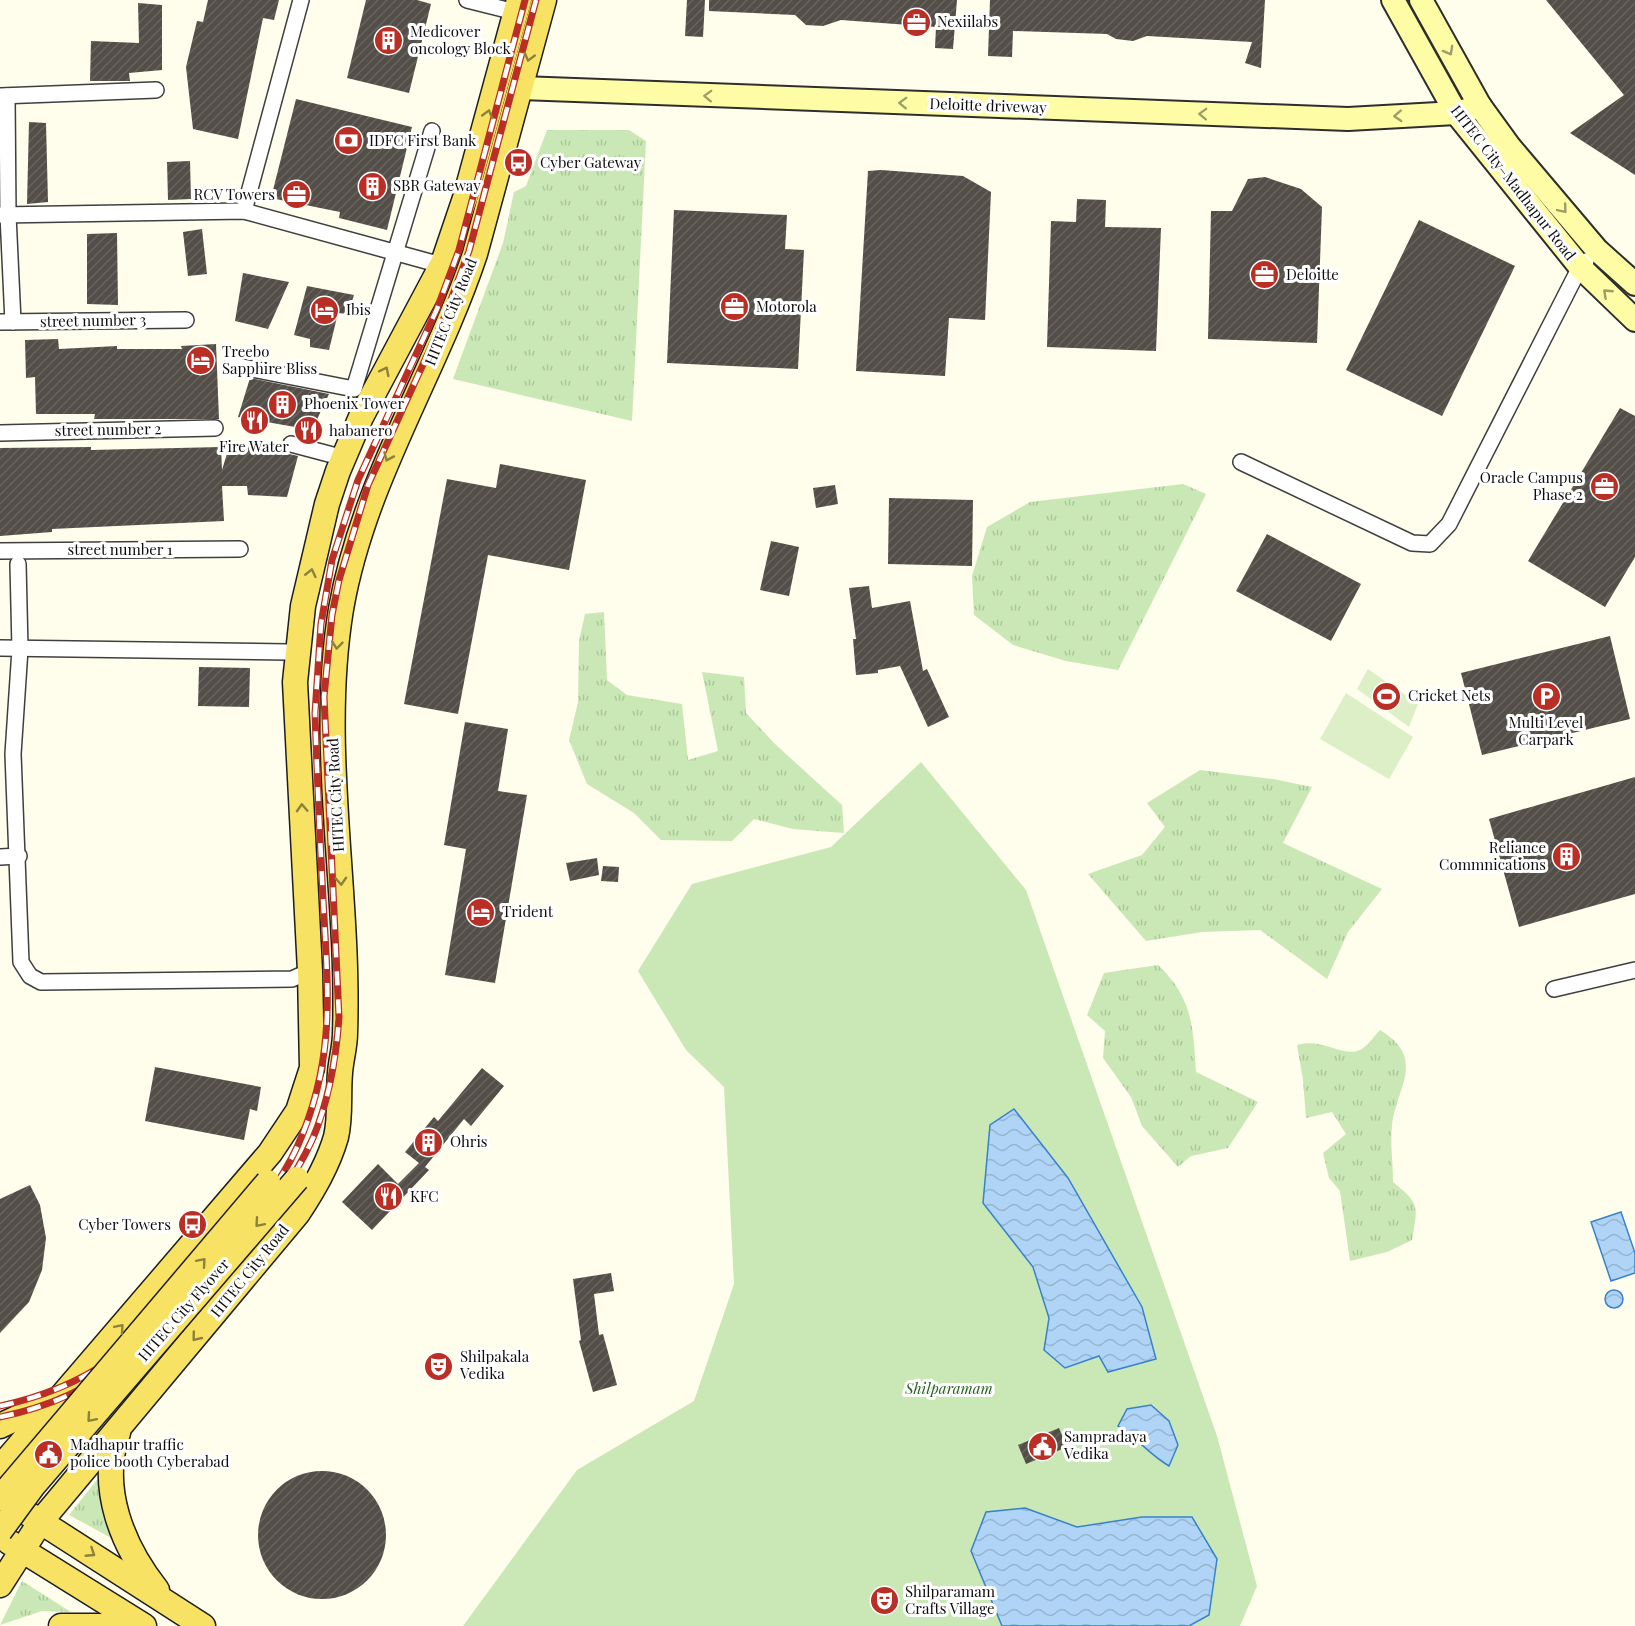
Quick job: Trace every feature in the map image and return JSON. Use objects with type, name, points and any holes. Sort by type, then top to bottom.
[{"type":"main road","name":"HITEC City Road","points":[[0,1585],[41,1521],[120,1429],[311,1194],[336,1138],[340,1112],[340,1073],[345,1042],[345,971],[333,699],[342,608],[361,528],[381,472],[466,282],[544,0]]},
{"type":"main road","name":"HITEC City Road","points":[[0,1468],[270,1153],[298,1111],[312,1068],[310,971],[295,682],[303,606],[327,504],[344,458],[361,417],[443,263],[465,198],[517,6]]},
{"type":"main road","name":"HITEC City Flyover","points":[[0,1497],[268,1182],[298,1127],[305,1108],[312,1068]]},
{"type":"main road","name":"HITEC City Flyover","points":[[0,1531],[33,1486],[297,1179],[311,1159],[328,1122],[340,1073]]},
{"type":"main road","points":[[100,1353],[109,1372],[119,1383],[153,1389]]},
{"type":"main road","points":[[0,1426],[44,1407],[68,1389]]},
{"type":"main road","points":[[120,1429],[110,1462],[114,1504],[121,1528],[144,1574],[177,1608]]},
{"type":"main road","points":[[0,1497],[203,1626]]},
{"type":"main road","points":[[0,1536],[144,1626]]},
{"type":"main road","points":[[62,1626],[119,1626]]},
{"type":"street","points":[[244,211],[301,0]]},
{"type":"street","points":[[467,0],[517,6]]},
{"type":"street","name":"HITEC City–Madhapur Road","points":[[1393,0],[1456,114],[1580,267],[1635,320]]},
{"type":"street","name":"HITEC City–Madhapur Road","points":[[1421,0],[1480,106],[1509,146],[1597,250],[1635,284]]},
{"type":"street","name":"Deloitte driveway","points":[[520,88],[1348,119],[1456,114],[1480,106]]},
{"type":"street","points":[[7,322],[4,96],[156,90]]},
{"type":"street","points":[[235,368],[352,393],[397,253],[432,131]]},
{"type":"street","points":[[4,215],[244,211],[429,262],[443,263]]},
{"type":"street","points":[[1241,462],[1412,543],[1430,544],[1449,524],[1580,267],[1597,250]]},
{"type":"street","name":"street number 3","points":[[7,322],[186,320]]},
{"type":"street","name":"street number 2","points":[[0,433],[215,428]]},
{"type":"street","points":[[291,444],[344,458]]},
{"type":"street","name":"street number 1","points":[[0,551],[240,549]]},
{"type":"street","points":[[18,564],[20,649],[7,754],[19,856],[21,962],[30,976],[41,981],[292,979],[310,971]]},
{"type":"street","points":[[0,648],[288,652],[300,649]]},
{"type":"street","points":[[0,857],[19,856]]},
{"type":"street","points":[[1554,989],[1635,969]]},
{"type":"green space","points":[[547,130],[629,130],[646,141],[632,421],[453,379],[503,243],[514,192],[526,186]]},
{"type":"green space","points":[[1183,484],[1206,494],[1118,670],[1066,661],[1013,645],[974,615],[972,576],[987,527],[1030,502]]},
{"type":"green space","points":[[604,612],[607,680],[627,695],[682,704],[688,760],[718,751],[702,672],[744,677],[746,713],[775,744],[842,805],[844,833],[793,829],[754,819],[732,841],[661,840],[634,813],[587,784],[569,740],[578,702],[579,641],[585,614]]},
{"type":"green space","name":"Cricket Nets","points":[[1368,669],[1418,704],[1409,727],[1357,689]]},
{"type":"green space","points":[[1346,693],[1413,737],[1389,779],[1320,739]]},
{"type":"green space","name":"Shilparamam","points":[[921,762],[1026,890],[1217,1436],[1257,1586],[1240,1626],[463,1626],[577,1470],[694,1401],[734,1284],[724,1087],[686,1050],[638,971],[692,884],[831,847]]},
{"type":"green space","points":[[1200,770],[1273,779],[1312,787],[1283,843],[1382,889],[1348,932],[1327,979],[1260,930],[1202,932],[1146,941],[1088,874],[1142,855],[1165,827],[1147,803]]},
{"type":"green space","points":[[1158,965],[1170,977],[1185,1001],[1192,1027],[1196,1072],[1258,1102],[1228,1148],[1191,1156],[1178,1167],[1142,1126],[1131,1097],[1103,1058],[1105,1031],[1087,1015],[1104,973]]},
{"type":"green space","points":[[1380,1030],[1394,1041],[1406,1063],[1406,1074],[1392,1125],[1393,1182],[1412,1201],[1416,1213],[1412,1240],[1387,1252],[1350,1261],[1340,1191],[1329,1178],[1323,1153],[1346,1134],[1332,1112],[1306,1118],[1297,1045],[1315,1044],[1354,1052],[1366,1046]]},
{"type":"green space","points":[[100,1476],[115,1540],[69,1515]]},
{"type":"green space","points":[[22,1581],[71,1612],[42,1611],[0,1625]]},
{"type":"water","points":[[1014,1109],[1068,1178],[1142,1307],[1156,1359],[1108,1372],[1099,1356],[1065,1368],[1044,1350],[1049,1318],[1033,1267],[983,1203],[990,1125]]},
{"type":"water","points":[[1621,1212],[1635,1253],[1635,1273],[1611,1281],[1591,1222]]},
{"type":"water","points":[[1614,1290],[1620,1293],[1623,1299],[1620,1305],[1614,1308],[1608,1305],[1605,1299],[1608,1293]]},
{"type":"water","points":[[1151,1405],[1169,1421],[1178,1445],[1169,1466],[1118,1426],[1127,1409]]},
{"type":"water","points":[[1025,1508],[1077,1527],[1142,1517],[1192,1517],[1217,1559],[1209,1615],[1189,1626],[1002,1626],[971,1551],[986,1512]]},
{"type":"building","points":[[208,0],[279,0],[274,20],[263,18],[238,139],[193,129],[186,67],[197,21],[203,22]]},
{"type":"building","name":"Medicover oncology Block","points":[[366,0],[417,0],[431,4],[409,93],[347,78]]},
{"type":"building","points":[[687,0],[705,0],[703,37],[685,36]]},
{"type":"building","name":"Nexiilabs","points":[[709,0],[957,0],[953,49],[935,48],[936,27],[841,20],[823,26],[806,25],[795,15],[709,11]]},
{"type":"building","points":[[990,0],[1265,0],[1261,68],[1245,63],[1252,42],[1147,36],[1133,41],[1116,39],[1107,34],[1013,31],[1012,57],[988,56]]},
{"type":"building","points":[[1546,0],[1635,0],[1635,175],[1570,133],[1624,95]]},
{"type":"building","points":[[138,3],[162,5],[162,70],[129,73],[130,81],[90,81],[91,41],[139,43]]},
{"type":"building","name":"SBR Gateway","points":[[296,99],[412,127],[387,230],[339,218],[340,212],[271,198]]},
{"type":"building","points":[[29,122],[46,123],[48,202],[27,204]]},
{"type":"building","points":[[190,161],[191,199],[168,200],[167,162]]},
{"type":"building","points":[[868,171],[963,176],[991,192],[985,320],[949,318],[945,376],[856,371]]},
{"type":"building","name":"Deloitte","points":[[1265,177],[1301,189],[1322,207],[1317,343],[1208,339],[1211,211],[1232,211],[1248,179]]},
{"type":"building","points":[[1077,199],[1106,200],[1105,227],[1161,228],[1156,351],[1047,347],[1051,221],[1076,222]]},
{"type":"building","name":"Motorola","points":[[674,210],[787,215],[785,249],[804,250],[798,369],[667,363]]},
{"type":"building","points":[[1419,220],[1515,266],[1442,416],[1346,370]]},
{"type":"building","points":[[202,229],[207,274],[188,276],[183,232]]},
{"type":"building","points":[[117,233],[118,305],[87,304],[87,234]]},
{"type":"building","points":[[243,273],[289,282],[268,329],[235,321]]},
{"type":"building","points":[[307,286],[354,295],[348,314],[338,313],[329,350],[310,347],[310,339],[294,335]]},
{"type":"building","points":[[58,339],[59,349],[117,346],[117,349],[182,349],[181,346],[216,344],[219,419],[94,419],[95,414],[36,414],[35,377],[26,378],[25,340]]},
{"type":"building","name":"Phoenix Tower","points":[[250,378],[329,394],[312,430],[238,417]]},
{"type":"building","name":"Oracle Campus Phase 2","points":[[1620,408],[1635,416],[1635,557],[1605,607],[1528,561]]},
{"type":"building","points":[[240,443],[298,456],[287,497],[248,495],[247,486],[222,486],[224,521],[52,529],[52,532],[0,536],[0,448],[91,447],[91,450],[221,447],[222,470],[229,447],[240,447]]},
{"type":"building","points":[[500,464],[586,480],[569,570],[488,555],[458,714],[404,704],[447,479],[496,488]]},
{"type":"building","points":[[835,485],[838,504],[816,508],[813,488]]},
{"type":"building","points":[[889,498],[973,500],[972,566],[888,564]]},
{"type":"building","points":[[1267,534],[1361,584],[1331,641],[1236,591]]},
{"type":"building","points":[[771,541],[799,547],[789,596],[760,590]]},
{"type":"building","points":[[869,586],[872,608],[910,601],[923,671],[927,669],[949,717],[928,727],[900,666],[878,670],[878,673],[856,675],[853,639],[856,639],[849,588]]},
{"type":"building","name":"Multi Level Carpark","points":[[1610,636],[1630,719],[1482,755],[1461,673]]},
{"type":"building","points":[[199,667],[250,668],[249,707],[198,706]]},
{"type":"building","name":"Trident","points":[[465,722],[508,729],[498,791],[527,795],[495,983],[445,975],[466,849],[444,845]]},
{"type":"building","name":"Reliance Commnications","points":[[1635,777],[1635,894],[1519,927],[1489,819]]},
{"type":"building","points":[[597,858],[599,875],[570,881],[566,863]]},
{"type":"building","points":[[603,866],[619,867],[618,882],[601,881]]},
{"type":"building","points":[[155,1067],[261,1087],[257,1111],[250,1109],[244,1140],[145,1121]]},
{"type":"building","points":[[482,1068],[504,1086],[471,1126],[464,1119],[425,1167],[429,1170],[372,1230],[342,1202],[378,1164],[398,1184],[419,1163],[405,1152],[434,1117],[438,1121]]},
{"type":"building","points":[[30,1185],[40,1205],[46,1238],[42,1270],[29,1302],[0,1333],[0,1199]]},
{"type":"building","points":[[611,1273],[614,1291],[594,1294],[599,1335],[603,1334],[617,1385],[593,1392],[579,1341],[581,1340],[573,1279]]},
{"type":"building","name":"Sampradaya Vedika","points":[[1059,1428],[1067,1447],[1026,1464],[1018,1445]]},
{"type":"building","points":[[322,1471],[346,1476],[367,1490],[381,1511],[386,1535],[381,1559],[367,1580],[346,1594],[322,1599],[298,1594],[277,1580],[263,1559],[258,1535],[263,1511],[277,1490],[298,1476]]},
{"type":"railway","points":[[0,1406],[32,1398],[86,1375],[111,1360],[155,1324],[198,1279],[266,1198],[289,1163],[310,1113],[319,1083],[327,1024],[327,964],[315,713],[321,624],[332,560],[358,480],[437,309],[459,250],[525,0]]},
{"type":"railway","points":[[0,1417],[38,1407],[71,1394],[130,1358],[156,1336],[181,1312],[265,1215],[305,1155],[319,1124],[331,1079],[339,1018],[324,697],[332,615],[339,580],[368,485],[445,316],[469,251],[536,0]]},
{"type":"place","name":"Nexiilabs","points":[[916,22]]},
{"type":"place","name":"Medicover oncology Block","points":[[389,41]]},
{"type":"place","name":"IDFC First Bank","points":[[348,141]]},
{"type":"place","name":"Cyber Gateway","points":[[519,163]]},
{"type":"place","name":"SBR Gateway","points":[[372,186]]},
{"type":"place","name":"RCV Towers","points":[[296,195]]},
{"type":"place","name":"Deloitte","points":[[1265,275]]},
{"type":"place","name":"Motorola","points":[[735,307]]},
{"type":"place","name":"Ibis","points":[[325,310]]},
{"type":"place","name":"Treebo Sapphire Bliss","points":[[201,361]]},
{"type":"place","name":"Phoenix Tower","points":[[283,404]]},
{"type":"place","name":"Fire Water","points":[[254,420]]},
{"type":"place","name":"habanero","points":[[308,431]]},
{"type":"place","name":"Oracle Campus Phase 2","points":[[1604,487]]},
{"type":"place","name":"Cricket Nets","points":[[1387,696]]},
{"type":"place","name":"Multi Level Carpark","points":[[1546,696]]},
{"type":"place","name":"Reliance Commnications","points":[[1567,857]]},
{"type":"place","name":"Trident","points":[[481,912]]},
{"type":"place","name":"Ohris","points":[[429,1142]]},
{"type":"place","name":"KFC","points":[[389,1197]]},
{"type":"place","name":"Cyber Towers","points":[[192,1225]]},
{"type":"place","name":"Shilpakala Vedika","points":[[439,1366]]},
{"type":"place","name":"Sampradaya Vedika","points":[[1043,1446]]},
{"type":"place","name":"Madhapur traffic police booth Cyberabad","points":[[49,1454]]},
{"type":"place","name":"Shilparamam Crafts Village","points":[[884,1601]]}]
